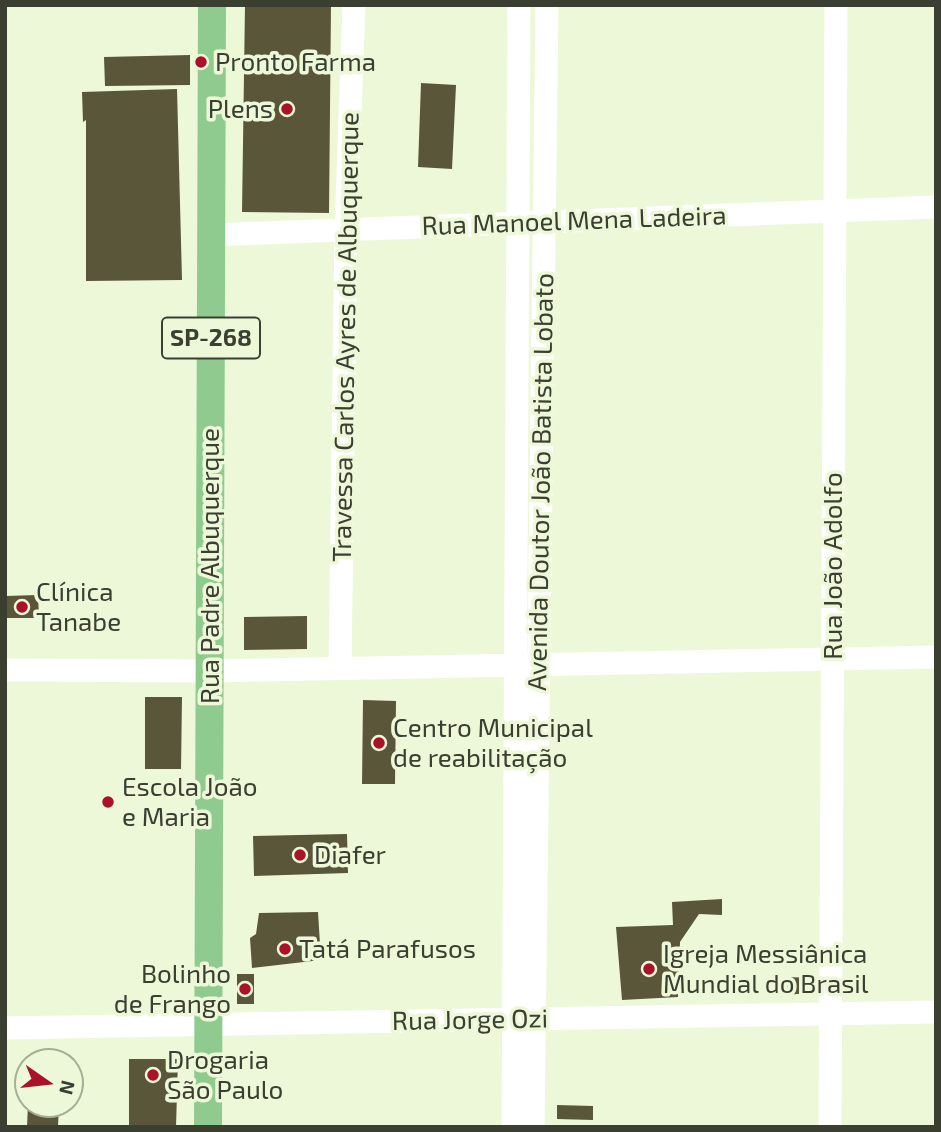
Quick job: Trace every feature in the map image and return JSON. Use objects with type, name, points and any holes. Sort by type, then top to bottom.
[{"type":"main road","name":"Rua Padre Albuquerque","points":[[208,1127],[212,5]]},
{"type":"main road","name":"SP-268","points":[[208,1079],[223,1127]]},
{"type":"street","name":"Travessa Carlos Ayres de Albuquerque","points":[[340,668],[346,230],[354,5]]},
{"type":"street","name":"Avenida Doutor João Batista Lobato","points":[[519,5],[515,665],[524,1019],[533,1127]]},
{"type":"street","name":"Avenida Doutor João Batista Lobato","points":[[513,1127],[524,1019],[539,665],[548,5]]},
{"type":"street","name":"Rua João Adolfo","points":[[830,1127],[836,5]]},
{"type":"street","name":"Rua Manoel Mena Ladeira","points":[[211,235],[936,207]]},
{"type":"street","points":[[5,670],[210,671],[936,657]]},
{"type":"street","name":"Rua Jorge Ozi","points":[[5,1028],[936,1012]]},
{"type":"building","name":"Plens","points":[[245,5],[331,5],[329,213],[242,212]]},
{"type":"building","points":[[190,55],[190,85],[105,86],[104,57]]},
{"type":"building","points":[[421,83],[456,85],[452,169],[418,167]]},
{"type":"building","points":[[177,89],[182,280],[86,281],[86,120],[83,122],[82,92]]},
{"type":"building","name":"Clínica Tanabe","points":[[38,595],[39,618],[5,618],[5,596]]},
{"type":"building","points":[[307,616],[307,649],[244,650],[244,617]]},
{"type":"building","points":[[145,697],[182,697],[181,769],[145,769]]},
{"type":"building","name":"Centro Municipal de reabilitação","points":[[363,700],[396,701],[395,784],[362,784]]},
{"type":"building","name":"Diafer","points":[[347,834],[348,873],[254,876],[253,836]]},
{"type":"building","name":"Igreja Messiânica Mundial do Brasil","points":[[722,899],[722,915],[699,914],[680,942],[678,997],[622,1000],[616,927],[673,925],[672,902]]},
{"type":"building","name":"Tatá Parafusos","points":[[318,912],[321,960],[252,968],[250,938],[256,934],[259,913]]},
{"type":"building","name":"Bolinho de Frango","points":[[237,974],[254,974],[254,1004],[237,1004]]},
{"type":"building","points":[[786,977],[816,978],[810,993],[785,995]]},
{"type":"building","points":[[129,1059],[178,1059],[176,1127],[129,1127]]},
{"type":"building","points":[[557,1105],[593,1106],[593,1120],[557,1119]]},
{"type":"building","points":[[27,1118],[58,1118],[58,1127],[27,1127]]},
{"type":"place","name":"Pronto Farma","points":[[201,62]]},
{"type":"place","name":"Plens","points":[[287,109]]},
{"type":"place","name":"Clínica Tanabe","points":[[22,607]]},
{"type":"place","name":"Centro Municipal de reabilitação","points":[[379,743]]},
{"type":"place","name":"Escola João e Maria","points":[[108,802]]},
{"type":"place","name":"Diafer","points":[[300,855]]},
{"type":"place","name":"Tatá Parafusos","points":[[285,949]]},
{"type":"place","name":"Igreja Messiânica Mundial do Brasil","points":[[649,969]]},
{"type":"place","name":"Bolinho de Frango","points":[[245,989]]},
{"type":"place","name":"Drogaria São Paulo","points":[[153,1075]]}]
